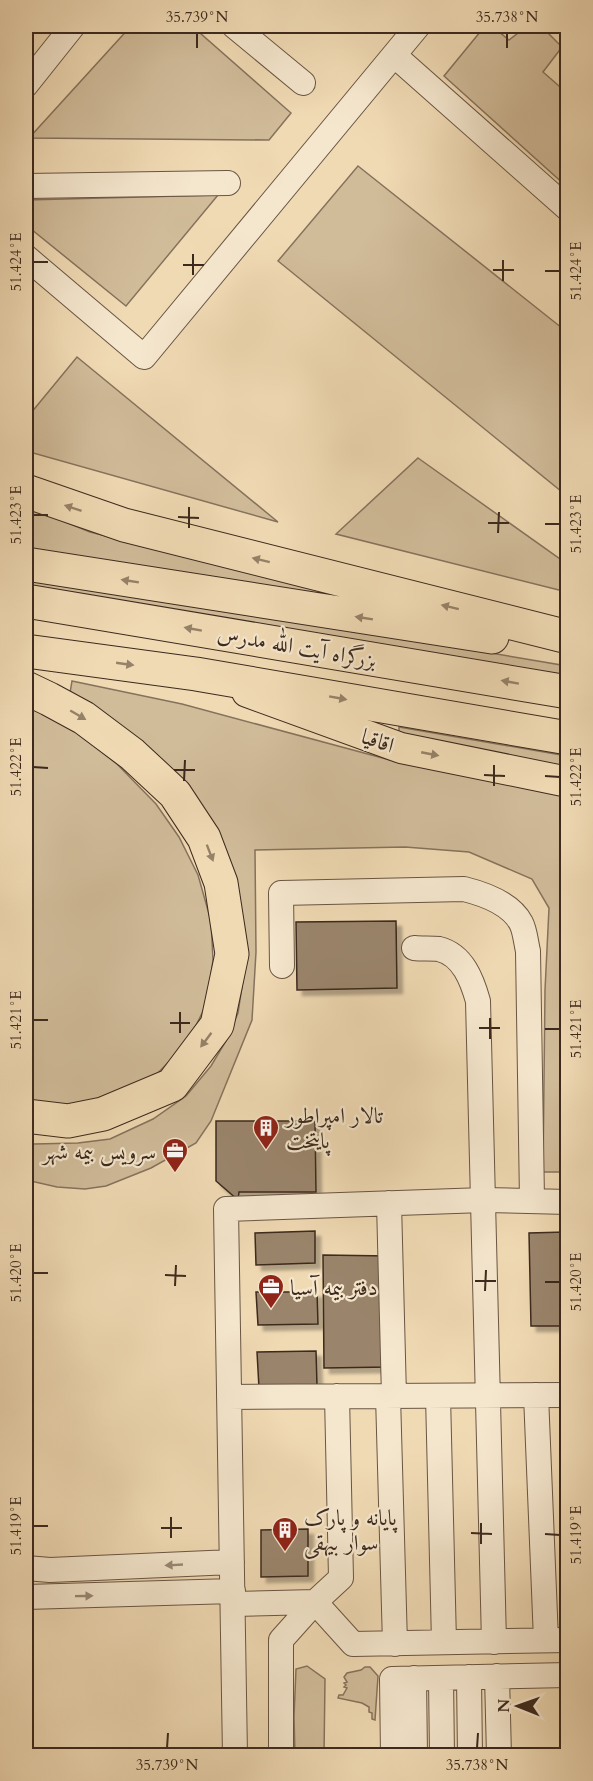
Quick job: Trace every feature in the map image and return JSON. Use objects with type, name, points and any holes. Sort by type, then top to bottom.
[{"type":"highway","points":[[26,491],[124,525],[567,637]]},
{"type":"highway","points":[[26,564],[567,649]]},
{"type":"highway","name":"بزرگراه آیت الله مدرس","points":[[26,601],[567,692]]},
{"type":"highway","name":"بزرگراه آیت الله مدرس","points":[[26,651],[196,674],[567,738]]},
{"type":"highway","points":[[26,688],[84,718],[132,754],[175,794],[204,838],[222,883],[232,954],[217,1025],[172,1085],[103,1114],[68,1121],[26,1116]]},
{"type":"main road","name":"اقاقیا","points":[[196,674],[401,748],[567,782]]},
{"type":"lane","points":[[26,85],[73,26]]},
{"type":"lane","points":[[234,26],[303,83]]},
{"type":"lane","points":[[26,257],[144,357],[418,26]]},
{"type":"lane","points":[[394,55],[567,209]]},
{"type":"lane","points":[[26,186],[228,183]]},
{"type":"lane","points":[[282,966],[281,893],[464,890],[486,895],[504,906],[521,923],[528,951],[532,1200]]},
{"type":"lane","points":[[414,948],[439,949],[453,956],[463,965],[478,1001],[494,1641]]},
{"type":"lane","points":[[235,1755],[226,1209],[484,1200],[567,1202]]},
{"type":"lane","points":[[390,1203],[395,1644]]},
{"type":"lane","points":[[26,1597],[233,1598],[315,1602],[353,1644],[557,1640],[536,1395]]},
{"type":"lane","points":[[229,1397],[567,1395]]},
{"type":"lane","points":[[281,1755],[281,1640],[315,1602],[341,1578],[337,1396]]},
{"type":"lane","points":[[438,1396],[444,1642]]},
{"type":"lane","points":[[26,1568],[50,1570],[232,1562]]},
{"type":"lane","points":[[393,1755],[392,1679],[567,1675]]},
{"type":"lane","points":[[497,1676],[499,1755]]},
{"type":"lane","points":[[469,1677],[470,1755]]},
{"type":"lane","points":[[414,1678],[415,1755]]},
{"type":"lane","points":[[441,1678],[442,1755]]},
{"type":"shaded area","points":[[131,26],[192,26],[291,113],[269,140],[29,138]]},
{"type":"shaded area","points":[[485,26],[492,26],[509,40],[527,26],[541,26],[562,47],[543,72],[567,93],[568,184],[566,186],[444,76]]},
{"type":"shaded area","points":[[358,166],[567,332],[567,496],[278,261]]},
{"type":"shaded area","points":[[218,195],[126,306],[26,225],[26,200]]},
{"type":"shaded area","points":[[77,357],[278,522],[26,451],[26,419]]},
{"type":"shaded area","points":[[418,458],[567,564],[567,592],[336,534]]},
{"type":"shaded area","points":[[26,506],[90,532],[446,618],[26,554]]},
{"type":"shaded area","points":[[26,574],[567,666],[567,679],[26,588]]},
{"type":"shaded area","points":[[72,681],[182,704],[390,760],[567,794],[567,1172],[543,1172],[545,990],[549,908],[532,879],[469,852],[405,847],[255,850],[256,952],[252,1020],[211,1121],[196,1143],[151,1168],[106,1186],[85,1189],[57,1187],[26,1180],[26,1141],[34,1144],[78,1143],[110,1139],[153,1119],[186,1096],[211,1066],[226,1041],[238,1013],[243,980],[233,884],[70,693]]},
{"type":"shaded area","points":[[26,704],[71,727],[117,764],[156,804],[179,837],[198,875],[211,921],[213,960],[207,1003],[188,1042],[155,1076],[73,1108],[26,1103]]},
{"type":"shaded area","points":[[399,727],[567,756],[567,770],[399,738]]},
{"type":"shaded area","points":[[307,1666],[325,1679],[324,1755],[295,1755],[296,1669]]},
{"type":"shaded area","points":[[370,1667],[378,1676],[375,1720],[372,1719],[369,1707],[362,1703],[338,1698],[347,1688],[344,1687],[346,1685],[344,1683],[347,1682],[344,1677],[347,1673]]},
{"type":"building","points":[[396,921],[397,988],[297,990],[296,922]]},
{"type":"building","name":"تالار امپراطور پایتخت","points":[[216,1121],[315,1121],[316,1192],[239,1192],[238,1200],[216,1181]]},
{"type":"building","points":[[315,1231],[315,1263],[256,1265],[255,1233]]},
{"type":"building","points":[[565,1232],[564,1326],[531,1326],[529,1233]]},
{"type":"building","points":[[323,1255],[388,1256],[389,1367],[324,1368]]},
{"type":"building","points":[[256,1292],[317,1292],[318,1324],[258,1325]]},
{"type":"building","points":[[316,1351],[317,1385],[259,1388],[257,1352]]},
{"type":"building","name":"پایانه و پارک سوار بیهقی","points":[[308,1529],[308,1576],[261,1577],[261,1530]]},
{"type":"place","name":"تالار امپراطور پایتخت","points":[[266,1151]]},
{"type":"place","name":"سرویس بیمه شهر","points":[[175,1174]]},
{"type":"place","name":"دفتر بیمه آسیا","points":[[271,1310]]},
{"type":"place","name":"پایانه و پارک سوار بیهقی","points":[[285,1553]]}]
